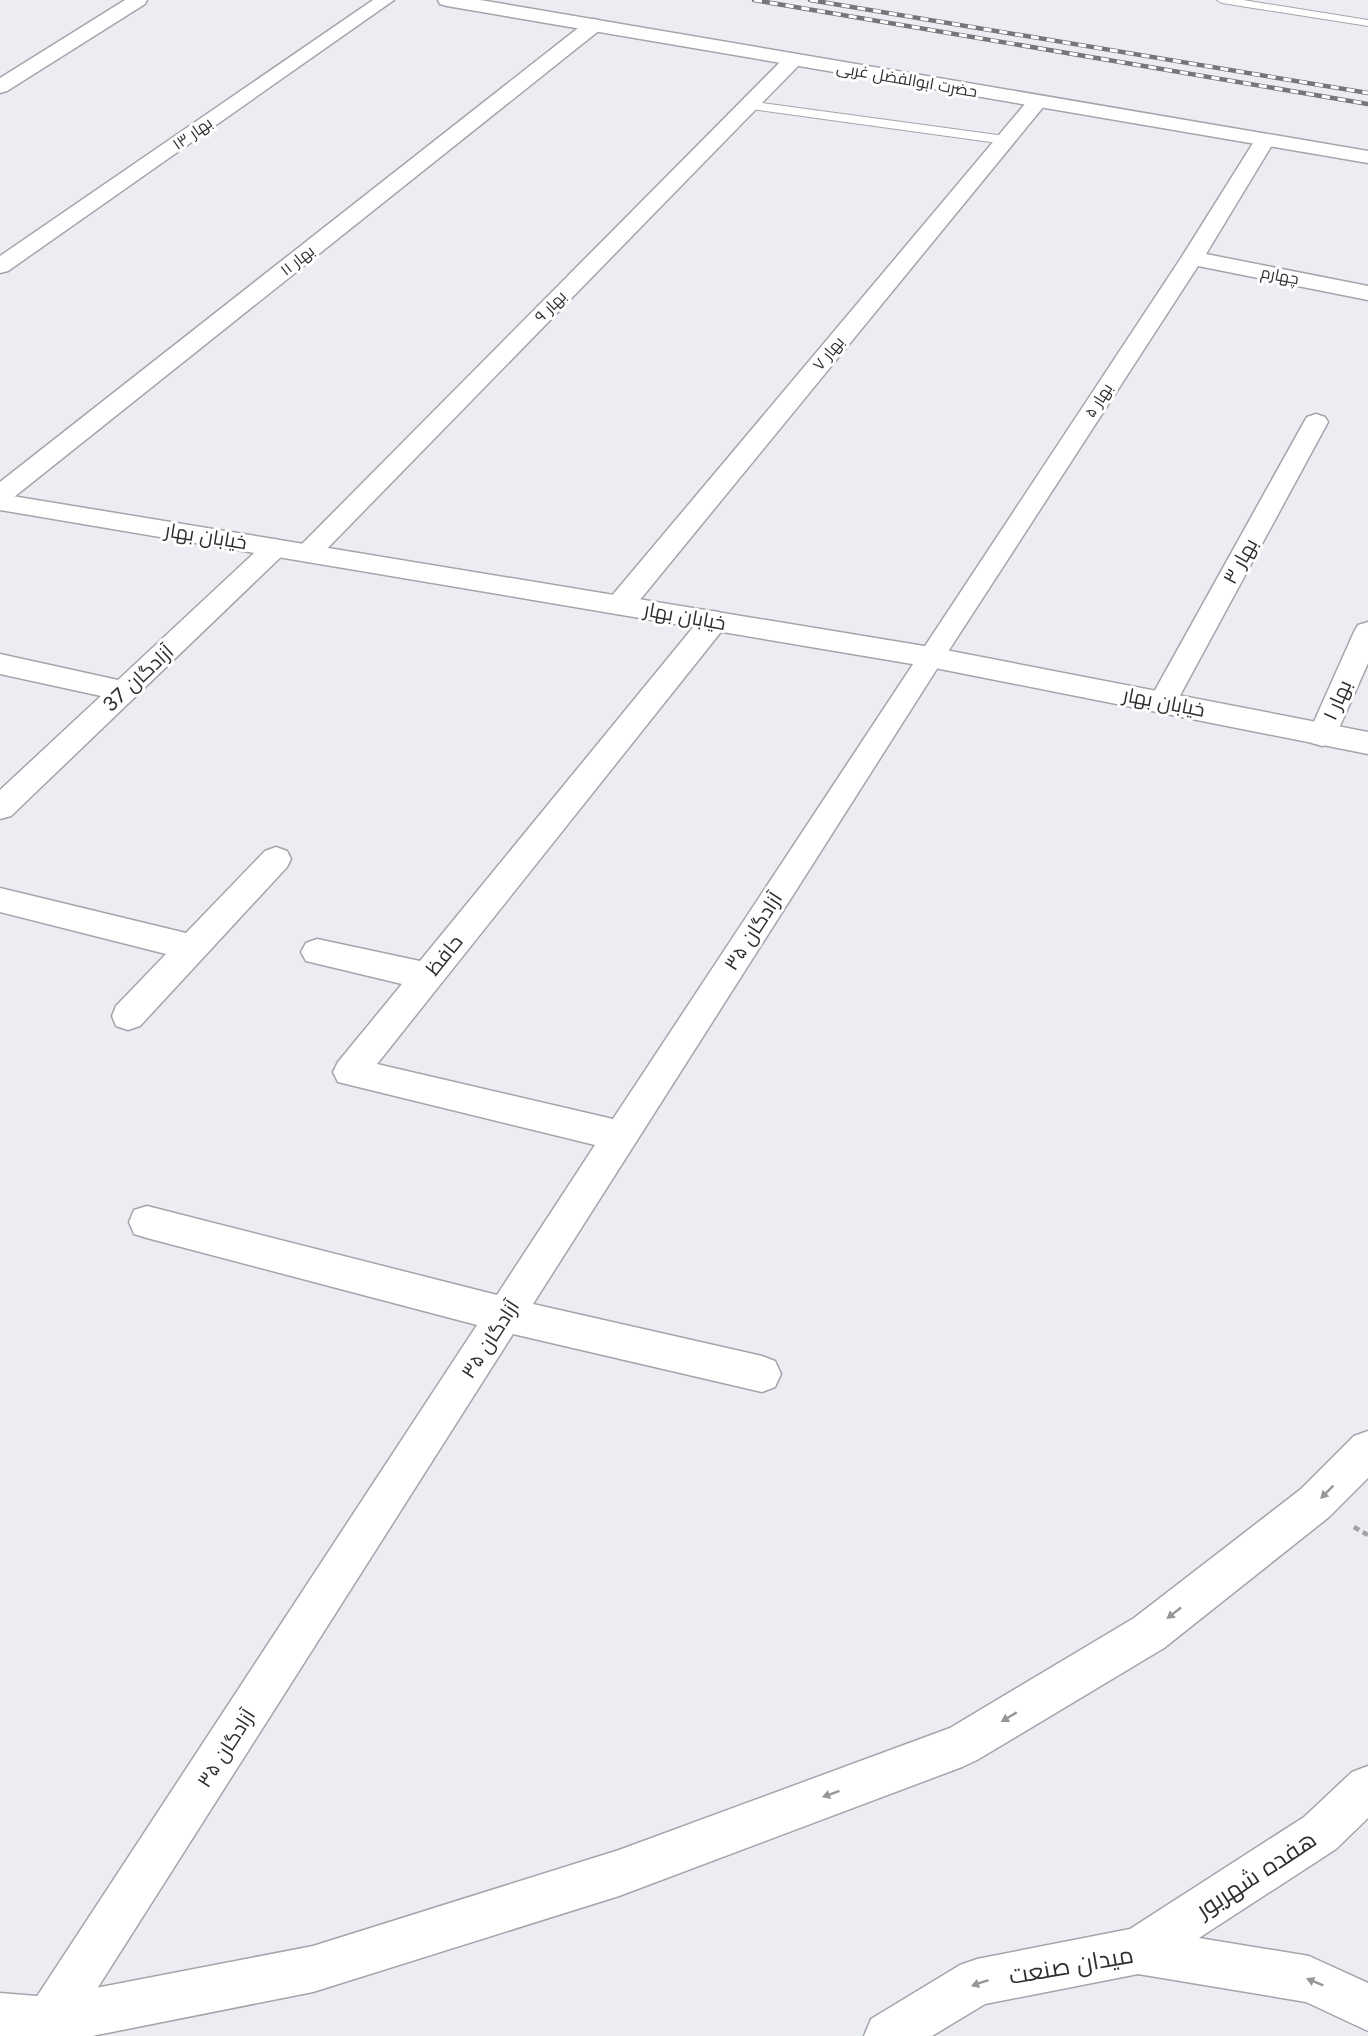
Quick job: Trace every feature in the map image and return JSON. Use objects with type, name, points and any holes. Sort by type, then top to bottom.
[{"type":"street","points":[[0,87],[138,0]]},
{"type":"street","name":"بهار ۱۳","points":[[0,266],[385,0]]},
{"type":"street","name":"حضرت ابوالفضل غربی","points":[[447,0],[1368,157]]},
{"type":"street","name":"بهار ۱۱","points":[[0,495],[594,25]]},
{"type":"street","name":"بهار ۹","points":[[308,553],[793,60]]},
{"type":"street","name":"بهار ۷","points":[[620,605],[1037,102]]},
{"type":"street","name":"بهار ۵","points":[[930,657],[1192,258],[1265,141]]},
{"type":"street","name":"چهارم","points":[[1192,258],[1368,293]]},
{"type":"street","name":"بهار ۳","points":[[1163,701],[1316,422]]},
{"type":"street","name":"خیابان بهار","points":[[0,502],[930,657],[1368,743]]},
{"type":"street","name":"آزادگان 37","points":[[0,808],[275,548]]},
{"type":"street","name":"حافظ","points":[[620,1136],[350,1072],[714,621]]},
{"type":"street","name":"بهار ۱","points":[[1322,735],[1368,632]]},
{"type":"street","name":"آزادگان ۳۵","points":[[49,2021],[930,657]]},
{"type":"street","points":[[0,664],[124,691]]},
{"type":"street","points":[[128,1016],[276,859]]},
{"type":"street","points":[[0,900],[192,948]]},
{"type":"street","points":[[317,951],[427,976]]},
{"type":"street","points":[[147,1222],[505,1315],[762,1374]]},
{"type":"street","points":[[0,2017],[49,2021],[313,1969],[619,1873],[962,1745],[1149,1633],[1316,1503],[1368,1450]]},
{"type":"street","name":"هفده شهریور","points":[[1138,1951],[1320,1833],[1368,1788]]},
{"type":"street","name":"میدان صنعت","points":[[888,2036],[977,1982],[1138,1951],[1309,1979],[1368,2007]]},
{"type":"lane","points":[[1222,0],[1368,23]]},
{"type":"lane","points":[[748,105],[1005,140]]},
{"type":"railway","points":[[754,0],[1368,104]]},
{"type":"railway","points":[[810,0],[1368,93]]}]
